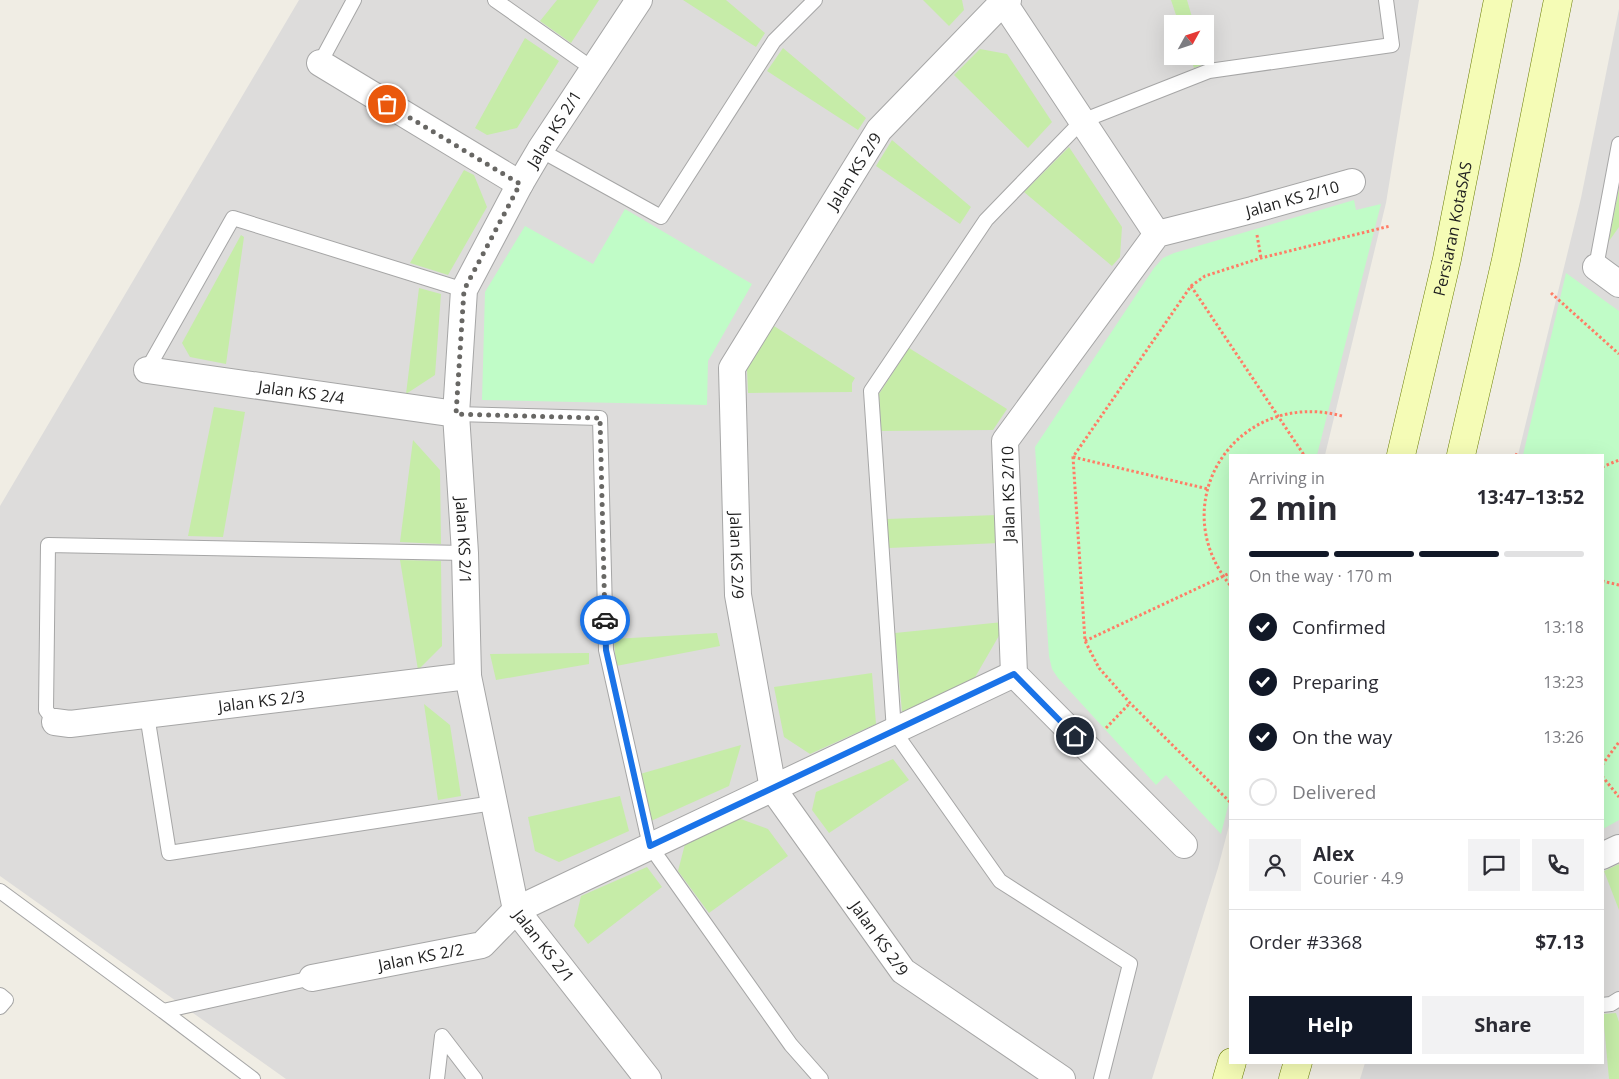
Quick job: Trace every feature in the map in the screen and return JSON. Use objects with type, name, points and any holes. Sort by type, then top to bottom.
[{"type":"main road","name":"Persiaran KotaSAS","points":[[1401,454],[1447,259],[1498,0]]},
{"type":"main road","points":[[1462,454],[1508,251],[1558,0]]},
{"type":"main road","points":[[1227,1079],[1231,1064]]},
{"type":"main road","points":[[1293,1079],[1297,1064]]},
{"type":"street","name":"Jalan KS 2/1","points":[[639,0],[540,150],[464,290],[456,414],[464,553],[468,676],[516,910],[648,1079]]},
{"type":"street","points":[[1004,1],[1157,234]]},
{"type":"street","name":"Jalan KS 2/9","points":[[1004,1],[879,130],[732,368],[738,595],[774,788],[903,971],[1062,1079]]},
{"type":"street","points":[[320,63],[520,184]]},
{"type":"street","name":"Jalan KS 2/10","points":[[1014,674],[1005,440],[1157,234],[1352,182]]},
{"type":"street","points":[[1596,267],[1619,284]]},
{"type":"street","name":"Jalan KS 2/4","points":[[147,370],[456,414]]},
{"type":"street","points":[[516,910],[1014,674],[1184,844]]},
{"type":"street","name":"Jalan KS 2/3","points":[[55,722],[70,724],[147,716],[468,676]]},
{"type":"street","points":[[1604,855],[1619,848]]},
{"type":"street","name":"Jalan KS 2/2","points":[[312,978],[482,945],[516,910]]},
{"type":"street","points":[[1305,1064],[1306,1079]]},
{"type":"lane","points":[[320,63],[354,0]]},
{"type":"lane","points":[[495,0],[593,69]]},
{"type":"lane","points":[[540,150],[661,217],[774,41],[815,0]]},
{"type":"lane","points":[[1101,1079],[1130,964],[1000,881],[894,731],[871,391],[986,220],[1082,121],[1209,71],[1392,44],[1386,0]]},
{"type":"lane","points":[[1596,267],[1619,144]]},
{"type":"lane","points":[[147,370],[233,218],[464,290]]},
{"type":"lane","points":[[456,414],[600,418],[606,650],[650,846],[791,1045],[821,1079]]},
{"type":"lane","points":[[55,722],[46,710],[48,545],[464,553]]},
{"type":"lane","points":[[147,716],[169,853],[493,803]]},
{"type":"lane","points":[[0,891],[254,1079]]},
{"type":"lane","points":[[163,1011],[312,978]]},
{"type":"lane","points":[[0,995],[6,1000],[0,1007]]},
{"type":"lane","points":[[1604,1005],[1611,1004],[1619,999]]},
{"type":"lane","points":[[437,1079],[442,1036],[475,1079]]},
{"type":"path","points":[[1229,801],[1130,703],[1099,668],[1084,641],[1073,457],[1191,286],[1205,276],[1261,258],[1390,226]]},
{"type":"path","points":[[1191,286],[1303,454]]},
{"type":"path","points":[[1551,293],[1619,354]]},
{"type":"path","points":[[1229,584],[1209,551],[1204,516],[1208,489],[1217,466],[1226,451],[1238,438],[1252,428],[1277,415],[1318,410],[1342,416]]},
{"type":"path","points":[[1073,457],[1208,489]]},
{"type":"path","points":[[1604,466],[1619,460]]},
{"type":"path","points":[[1084,641],[1229,573]]},
{"type":"path","points":[[1604,581],[1619,585]]},
{"type":"path","points":[[1087,748],[1130,703]]},
{"type":"path","points":[[1604,762],[1619,742]]},
{"type":"path","points":[[1604,778],[1619,797]]},
{"type":"shaded area","points":[[299,0],[1419,0],[1386,203],[1325,454],[1229,454],[1229,826],[1218,868],[1152,1079],[286,1079],[0,876],[0,506]]},
{"type":"shaded area","points":[[1619,9],[1619,1079],[1360,1079],[1365,1064],[1604,1064],[1604,454],[1518,454],[1581,198]]},
{"type":"green space","points":[[557,0],[599,0],[571,43],[540,21]]},
{"type":"green space","points":[[683,0],[726,0],[765,33],[756,47]]},
{"type":"green space","points":[[923,0],[962,0],[964,10],[949,26]]},
{"type":"green space","points":[[1171,0],[1187,0],[1191,15],[1176,15]]},
{"type":"green space","points":[[525,38],[559,61],[517,128],[487,135],[475,128]]},
{"type":"green space","points":[[783,48],[866,118],[858,130],[767,71]]},
{"type":"green space","points":[[980,49],[1007,54],[1052,122],[1028,148],[954,75]]},
{"type":"green space","points":[[892,140],[971,207],[960,224],[876,166]]},
{"type":"green space","points":[[1069,147],[1122,227],[1120,257],[1112,266],[1024,192]]},
{"type":"green space","points":[[464,170],[474,175],[487,207],[448,275],[410,263]]},
{"type":"green space","points":[[1619,188],[1619,227],[1609,241]]},
{"type":"green space","points":[[1354,200],[1356,210],[1381,204],[1317,454],[1229,454],[1229,802],[1221,834],[1166,775],[1156,785],[1058,678],[1052,669],[1049,656],[1035,447],[1154,268],[1163,258],[1174,253]]},
{"type":"green space","points":[[625,209],[752,284],[708,361],[707,405],[482,400],[485,292],[525,226],[593,264]]},
{"type":"green space","points":[[241,235],[244,237],[226,364],[190,357],[182,343]]},
{"type":"green space","points":[[1566,273],[1619,311],[1619,820],[1604,828],[1604,454],[1523,454]]},
{"type":"green space","points":[[419,288],[441,294],[435,375],[406,394]]},
{"type":"green space","points":[[774,326],[855,378],[852,383],[852,392],[748,393],[747,369]]},
{"type":"green space","points":[[909,348],[1007,409],[993,430],[881,431],[879,394]]},
{"type":"green space","points":[[214,407],[245,412],[223,537],[188,536]]},
{"type":"green space","points":[[413,440],[440,470],[441,544],[400,542]]},
{"type":"green space","points":[[997,515],[999,543],[889,548],[887,519]]},
{"type":"green space","points":[[400,560],[441,561],[442,646],[418,670]]},
{"type":"green space","points":[[1003,622],[1004,627],[974,679],[902,712],[895,633]]},
{"type":"green space","points":[[717,633],[720,646],[616,666],[614,639]]},
{"type":"green space","points":[[589,653],[589,664],[496,680],[490,654]]},
{"type":"green space","points":[[872,673],[876,724],[810,754],[784,737],[774,687]]},
{"type":"green space","points":[[424,704],[450,725],[461,796],[438,800]]},
{"type":"green space","points":[[741,745],[729,786],[651,821],[640,774]]},
{"type":"green space","points":[[893,759],[909,780],[829,833],[812,810],[816,792]]},
{"type":"green space","points":[[620,796],[629,831],[559,862],[535,851],[528,817]]},
{"type":"green space","points":[[738,818],[768,829],[788,856],[709,913],[678,871],[685,844]]},
{"type":"green space","points":[[1619,864],[1619,910],[1604,871]]},
{"type":"green space","points":[[647,867],[662,887],[588,944],[574,926],[581,896]]},
{"type":"green space","points":[[1616,1013],[1619,1022],[1619,1079],[1609,1079],[1604,1014]]},
{"type":"way so far","points":[[387,104],[520,184],[464,290],[456,414],[600,418],[605,620]]},
{"type":"route","points":[[605,620],[606,650],[650,846],[1014,674],[1075,736]]}]
